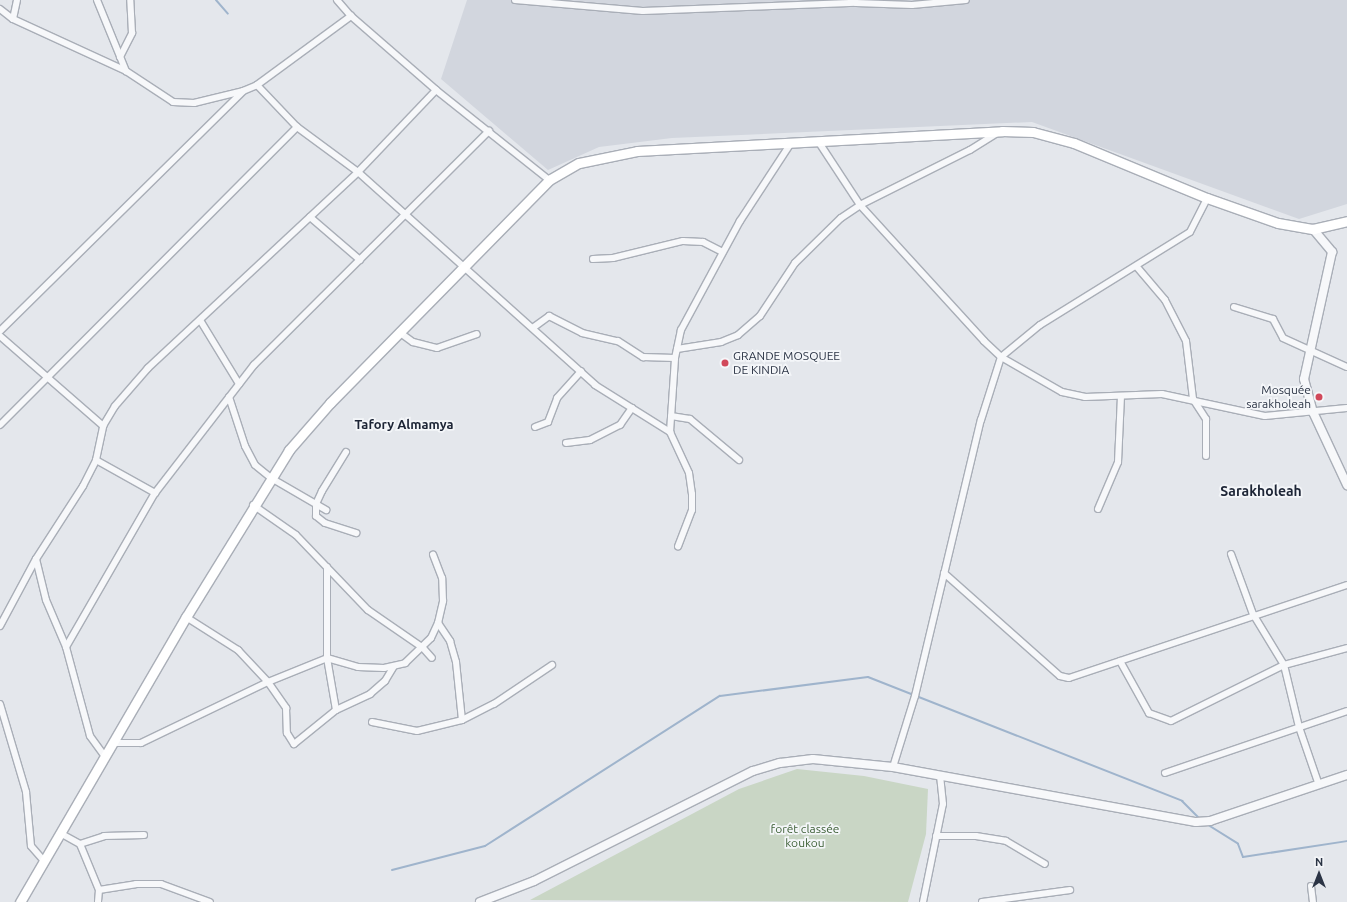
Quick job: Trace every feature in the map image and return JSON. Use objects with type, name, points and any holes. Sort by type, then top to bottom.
[{"type":"main road","points":[[20,902],[114,743],[186,617],[253,505],[289,450],[330,403],[549,180],[579,163],[637,151],[1002,130],[1033,132],[1074,143],[1207,198],[1278,223],[1313,229],[1347,221]]},
{"type":"street","points":[[13,19],[17,0]]},
{"type":"street","points":[[97,0],[126,71]]},
{"type":"street","points":[[120,58],[132,34],[130,0]]},
{"type":"street","points":[[337,0],[351,16],[436,90],[549,180]]},
{"type":"street","points":[[515,0],[643,11],[840,4],[912,5],[966,0]]},
{"type":"street","points":[[0,9],[13,19],[126,71],[173,102],[194,103],[243,91],[257,85],[351,16]]},
{"type":"street","points":[[257,85],[297,127],[358,172],[406,216],[534,327],[595,385],[670,432]]},
{"type":"street","points":[[0,626],[36,559],[83,486],[96,460],[103,426],[115,406],[148,368],[358,172],[436,90]]},
{"type":"street","points":[[0,331],[243,91]]},
{"type":"street","points":[[0,424],[48,380],[162,261],[297,127]]},
{"type":"street","points":[[677,349],[721,342],[738,334],[760,316],[795,263],[860,205],[970,150],[1002,130]]},
{"type":"street","points":[[66,647],[155,493],[254,365],[406,216],[488,131]]},
{"type":"street","points":[[818,141],[860,205],[1001,357],[1062,392],[1085,397],[1162,394],[1193,399],[1265,416],[1347,408]]},
{"type":"street","points":[[678,546],[692,510],[692,494],[689,473],[670,432],[675,358],[681,330],[723,252],[791,143]]},
{"type":"street","points":[[893,767],[915,696],[981,420],[1001,357],[1040,325],[1137,267],[1190,232],[1207,198]]},
{"type":"street","points":[[310,217],[360,260]]},
{"type":"street","points":[[1313,229],[1332,252],[1304,379],[1313,412],[1347,485]]},
{"type":"street","points":[[594,259],[613,258],[683,241],[703,242],[723,252]]},
{"type":"street","points":[[1137,267],[1165,300],[1186,341],[1193,399],[1206,419],[1206,456]]},
{"type":"street","points":[[1234,307],[1273,319],[1283,338],[1347,367]]},
{"type":"street","points":[[534,327],[549,316],[582,333],[618,341],[643,357],[675,358]]},
{"type":"street","points":[[200,320],[239,384]]},
{"type":"street","points":[[399,332],[413,342],[437,348],[477,334]]},
{"type":"street","points":[[0,336],[48,380],[103,426]]},
{"type":"street","points":[[535,427],[548,422],[557,398],[581,371]]},
{"type":"street","points":[[1098,509],[1118,462],[1121,396]]},
{"type":"street","points":[[229,397],[245,446],[255,465],[271,478],[326,510]]},
{"type":"street","points":[[566,443],[590,440],[620,425],[632,408]]},
{"type":"street","points":[[671,416],[690,419],[738,460]]},
{"type":"street","points":[[346,452],[316,504],[316,516],[324,523],[356,533]]},
{"type":"street","points":[[96,460],[155,493]]},
{"type":"street","points":[[253,505],[296,535],[368,610],[423,648],[432,658]]},
{"type":"street","points":[[1231,554],[1253,614],[1284,665],[1299,727],[1319,785]]},
{"type":"street","points":[[114,743],[141,743],[268,682],[327,658],[358,667],[394,666],[405,662],[423,648],[438,623],[442,578],[433,556]]},
{"type":"street","points":[[36,559],[46,600],[66,647],[90,736],[105,756]]},
{"type":"street","points":[[328,567],[327,658],[336,710]]},
{"type":"street","points":[[944,573],[1060,676],[1069,678],[1253,614],[1347,585]]},
{"type":"street","points":[[186,617],[238,650],[268,682],[286,708],[287,733],[294,744],[336,710],[370,694],[385,681],[394,666]]},
{"type":"street","points":[[438,623],[450,641],[456,662],[462,720]]},
{"type":"street","points":[[1120,661],[1148,713],[1171,721],[1284,665],[1347,648]]},
{"type":"street","points":[[372,722],[417,730],[462,720],[494,704],[552,665]]},
{"type":"street","points":[[0,704],[26,792],[31,846],[44,860]]},
{"type":"street","points":[[1165,773],[1347,711]]},
{"type":"street","points":[[480,902],[534,881],[753,771],[780,763],[813,759],[893,767],[1196,822],[1210,821],[1347,775]]},
{"type":"street","points":[[922,902],[943,804],[940,776]]},
{"type":"street","points":[[60,833],[80,844],[99,890],[98,902]]},
{"type":"street","points":[[80,844],[104,836],[144,834]]},
{"type":"street","points":[[936,836],[976,836],[1006,841],[1045,864]]},
{"type":"street","points":[[99,890],[136,884],[161,884],[210,902]]},
{"type":"street","points":[[1311,886],[1313,902]]},
{"type":"street","points":[[982,902],[1070,890]]},
{"type":"shaded area","points":[[467,0],[1347,0],[1347,204],[1299,219],[1032,122],[672,138],[599,147],[548,170],[441,79]]},
{"type":"green space","name":"forêt classée koukou","points":[[797,769],[864,776],[928,789],[926,834],[908,902],[530,900],[739,789]]},
{"type":"waterway","points":[[216,0],[228,14]]},
{"type":"waterway","points":[[392,870],[485,846],[720,696],[868,677],[1182,801],[1200,819]]},
{"type":"waterway","points":[[1205,823],[1238,844],[1243,857],[1347,841]]},
{"type":"place","name":"GRANDE MOSQUEE DE KINDIA","points":[[725,363]]},
{"type":"place","name":"Mosquée sarakholeah","points":[[1319,397]]},
{"type":"district","name":"Tafory Almamya","points":[[404,424]]},
{"type":"district","name":"Sarakholeah","points":[[1261,491]]}]
